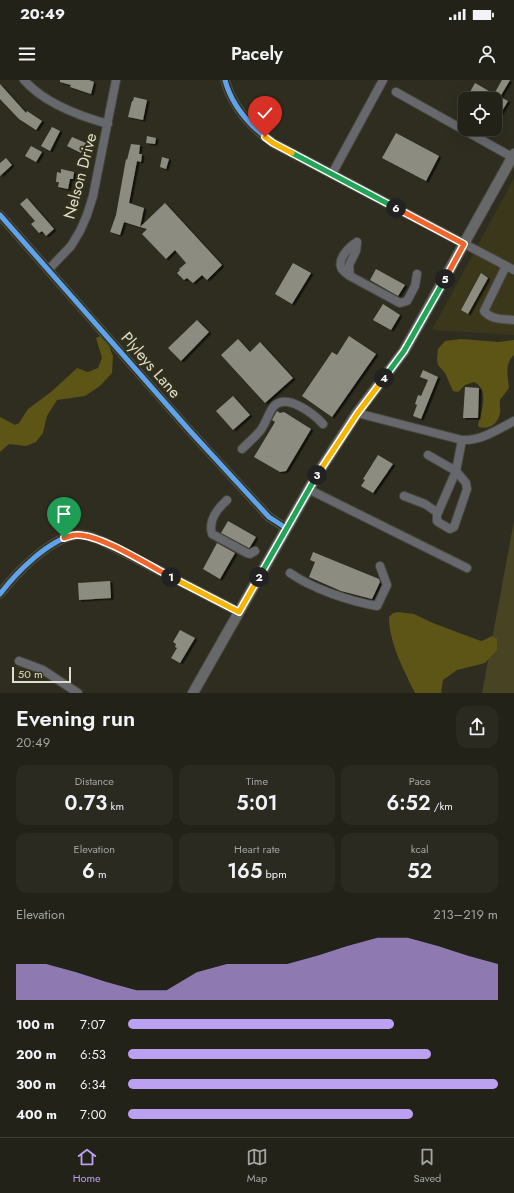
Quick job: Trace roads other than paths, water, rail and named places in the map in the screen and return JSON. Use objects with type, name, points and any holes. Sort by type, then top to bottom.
[{"type":"main road","points":[[194,693],[308,489],[357,414],[404,351],[513,155]]},
{"type":"street","points":[[24,80],[28,85],[44,97],[66,109],[108,124]]},
{"type":"street","name":"Nelson Drive","points":[[49,269],[71,246],[87,215],[93,196],[116,80]]},
{"type":"street","points":[[226,80],[234,104],[260,133],[273,143],[514,270]]},
{"type":"street","points":[[332,174],[383,80]]},
{"type":"street","points":[[396,92],[513,155]]},
{"type":"street","name":"Plyleys Lane","points":[[0,215],[190,431],[269,517],[286,528]]},
{"type":"street","points":[[356,242],[349,247],[341,262],[341,268],[350,276],[400,303],[407,301],[415,286],[417,274]]},
{"type":"street","points":[[506,266],[484,311],[492,318],[514,320]]},
{"type":"street","points":[[242,448],[260,431],[274,405],[284,402],[293,403],[316,416],[323,424]]},
{"type":"street","points":[[357,414],[462,440],[472,440],[484,436],[514,421]]},
{"type":"street","points":[[428,455],[456,472],[467,486],[454,527],[450,529],[438,522],[436,518],[456,472],[462,440]]},
{"type":"street","points":[[308,489],[467,568]]},
{"type":"street","points":[[404,496],[425,504],[438,513]]},
{"type":"street","points":[[227,500],[215,514],[211,527],[212,534],[247,553],[250,554],[255,551]]},
{"type":"street","points":[[0,594],[28,564],[47,548],[64,538],[76,535],[90,536],[239,612]]},
{"type":"street","points":[[290,572],[304,582],[361,603],[377,606],[387,585],[380,566]]},
{"type":"street","points":[[19,661],[44,670],[78,693]]}]
